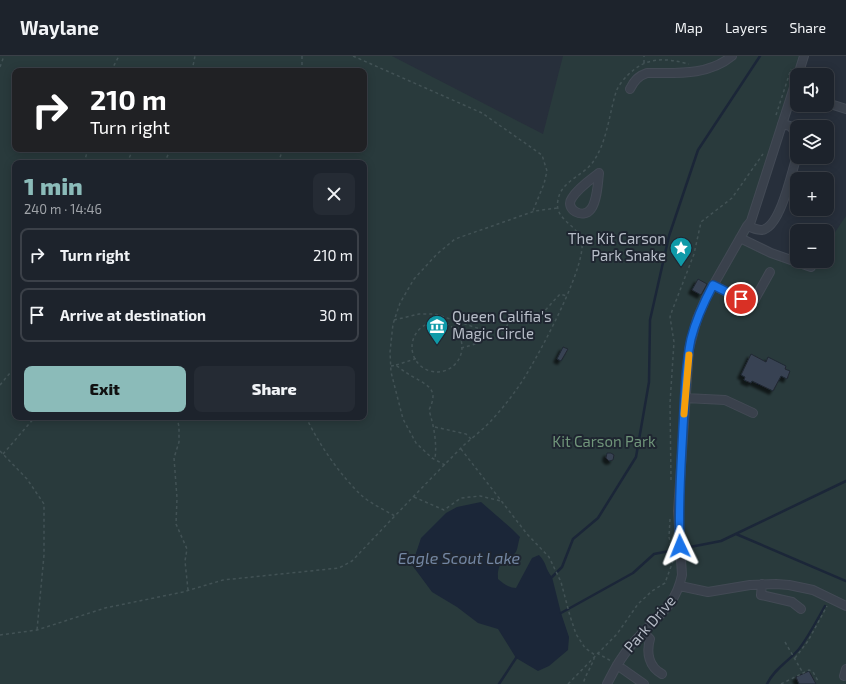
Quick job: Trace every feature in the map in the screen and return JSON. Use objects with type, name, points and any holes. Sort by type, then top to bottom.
[{"type":"street","points":[[630,89],[634,81],[641,75],[647,73],[706,70],[718,66],[732,56]]},
{"type":"street","points":[[800,68],[804,56]]},
{"type":"street","name":"Park Drive","points":[[607,684],[621,657],[643,632],[666,610],[677,594],[680,586],[682,575],[678,552],[678,511],[685,398],[691,338],[697,319],[713,285],[746,226],[752,221],[782,124],[790,104]]},
{"type":"street","points":[[834,105],[846,109]]},
{"type":"street","points":[[746,226],[761,230],[765,229],[772,222],[779,211],[797,152],[794,131],[790,126],[782,124]]},
{"type":"street","points":[[599,173],[597,190],[590,210],[584,214],[577,213],[572,208],[570,202],[571,198],[599,173]]},
{"type":"street","points":[[740,238],[771,253],[790,260]]},
{"type":"street","points":[[713,285],[746,302],[751,302],[755,299],[770,272]]},
{"type":"street","points":[[685,398],[725,400],[753,413]]},
{"type":"street","points":[[680,586],[708,592],[750,584],[776,584],[813,590],[830,600],[846,606]]},
{"type":"street","points":[[762,584],[761,596],[792,602],[801,609]]},
{"type":"street","points":[[643,632],[650,639],[648,652],[652,664],[654,668],[662,674]]},
{"type":"street","points":[[617,665],[644,684]]},
{"type":"path","points":[[0,67],[4,56]]},
{"type":"path","points":[[113,68],[119,56]]},
{"type":"path","points":[[193,68],[195,56]]},
{"type":"path","points":[[302,56],[302,68]]},
{"type":"path","points":[[353,56],[482,113],[542,155],[547,171],[544,184],[532,213]]},
{"type":"path","points":[[644,56],[644,63]]},
{"type":"path","points":[[0,635],[37,630],[106,608],[188,590],[223,580],[339,568],[352,561],[461,449],[490,422],[510,399],[529,370],[547,338],[582,256],[581,238],[562,218],[557,208],[560,192],[565,184],[584,171],[599,151],[616,90],[622,81],[633,70],[654,59],[672,60],[694,65]]},
{"type":"path","points":[[775,118],[790,69]]},
{"type":"path","points":[[672,464],[670,402],[674,342],[670,317],[694,254],[701,222],[732,198],[764,154]]},
{"type":"path","points":[[446,465],[435,460],[416,443],[403,419],[395,392],[390,352],[394,320],[400,303],[414,278],[437,254],[454,240],[532,213],[557,208]]},
{"type":"path","points":[[394,320],[419,314],[435,314],[486,331],[502,332],[515,314],[520,312],[541,315],[560,294],[566,296]]},
{"type":"path","points":[[433,322],[443,323],[455,330],[461,338],[460,356],[451,368],[444,371],[429,371],[418,362],[417,358],[413,350],[415,338],[421,329],[433,322]]},
{"type":"path","points":[[461,348],[475,345],[486,331]]},
{"type":"path","points":[[391,366],[417,358]]},
{"type":"path","points":[[396,365],[430,388],[433,397],[429,410],[434,427],[436,443],[435,460]]},
{"type":"path","points":[[0,384],[12,370]]},
{"type":"path","points":[[3,454],[32,420]]},
{"type":"path","points":[[178,420],[179,442],[174,458],[177,498],[176,524],[187,548],[185,561],[188,590]]},
{"type":"path","points":[[307,420],[311,429],[331,460],[361,496],[395,516]]},
{"type":"path","points":[[434,427],[466,434],[472,438]]},
{"type":"path","points":[[461,449],[527,534],[550,557],[561,582],[576,634],[585,648],[595,655]]},
{"type":"path","points":[[0,451],[27,479],[44,504],[44,555],[37,630]]},
{"type":"path","points":[[414,497],[444,510],[461,498],[480,496],[502,502]]},
{"type":"path","points":[[568,684],[617,634],[638,604],[652,591],[664,583],[670,572],[673,560],[678,552]]},
{"type":"path","points":[[794,658],[808,641],[830,600]]},
{"type":"path","points":[[785,642],[803,673]]},
{"type":"path","points":[[597,654],[617,665]]},
{"type":"path","points":[[583,684],[593,665],[595,655]]},
{"type":"path","points":[[781,684],[811,670],[818,681]]},
{"type":"green space","name":"Kit Carson Park","points":[[0,56],[392,56],[543,134],[563,56],[804,56],[800,68],[790,68],[790,99],[755,208],[747,240],[790,258],[790,268],[834,268],[834,234],[846,216],[846,684],[0,684]]},
{"type":"water","name":"Eagle Scout Lake","points":[[481,502],[520,537],[516,552],[500,565],[498,579],[504,584],[516,588],[532,558],[539,555],[552,577],[569,637],[568,650],[549,666],[538,671],[516,658],[498,629],[478,623],[457,607],[432,592],[412,565],[421,538],[446,513],[457,507]]},
{"type":"building","points":[[698,279],[707,284],[701,295],[692,290]]},
{"type":"building","points":[[563,347],[568,349],[561,361],[557,359]]},
{"type":"building","points":[[751,354],[766,362],[768,357],[786,366],[785,369],[790,371],[787,379],[781,376],[773,391],[752,381],[751,383],[744,380],[745,377],[741,375]]},
{"type":"building","points":[[607,453],[614,455],[613,460],[609,461],[606,458]]},
{"type":"building","points":[[809,671],[816,684],[799,684],[796,677]]},
{"type":"waterway","points":[[552,577],[562,567],[573,539],[598,518],[636,457],[649,382],[650,320],[669,236],[698,150],[760,56]]},
{"type":"waterway","points":[[561,613],[633,573],[654,554],[721,541],[846,481]]},
{"type":"waterway","points":[[736,534],[846,581]]},
{"type":"waterway","points":[[767,684],[778,669],[799,649],[825,606]]},
{"type":"waterway","points":[[499,684],[516,658]]},
{"type":"slow traffic","points":[[684,414],[689,355]]},
{"type":"place","name":"The Kit Carson Park Snake","points":[[681,268]]},
{"type":"place","name":"Queen Califia's Magic Circle","points":[[437,346]]},
{"type":"route","points":[[680,546],[678,511],[687,370],[691,338],[697,319],[713,285],[741,299]]}]
